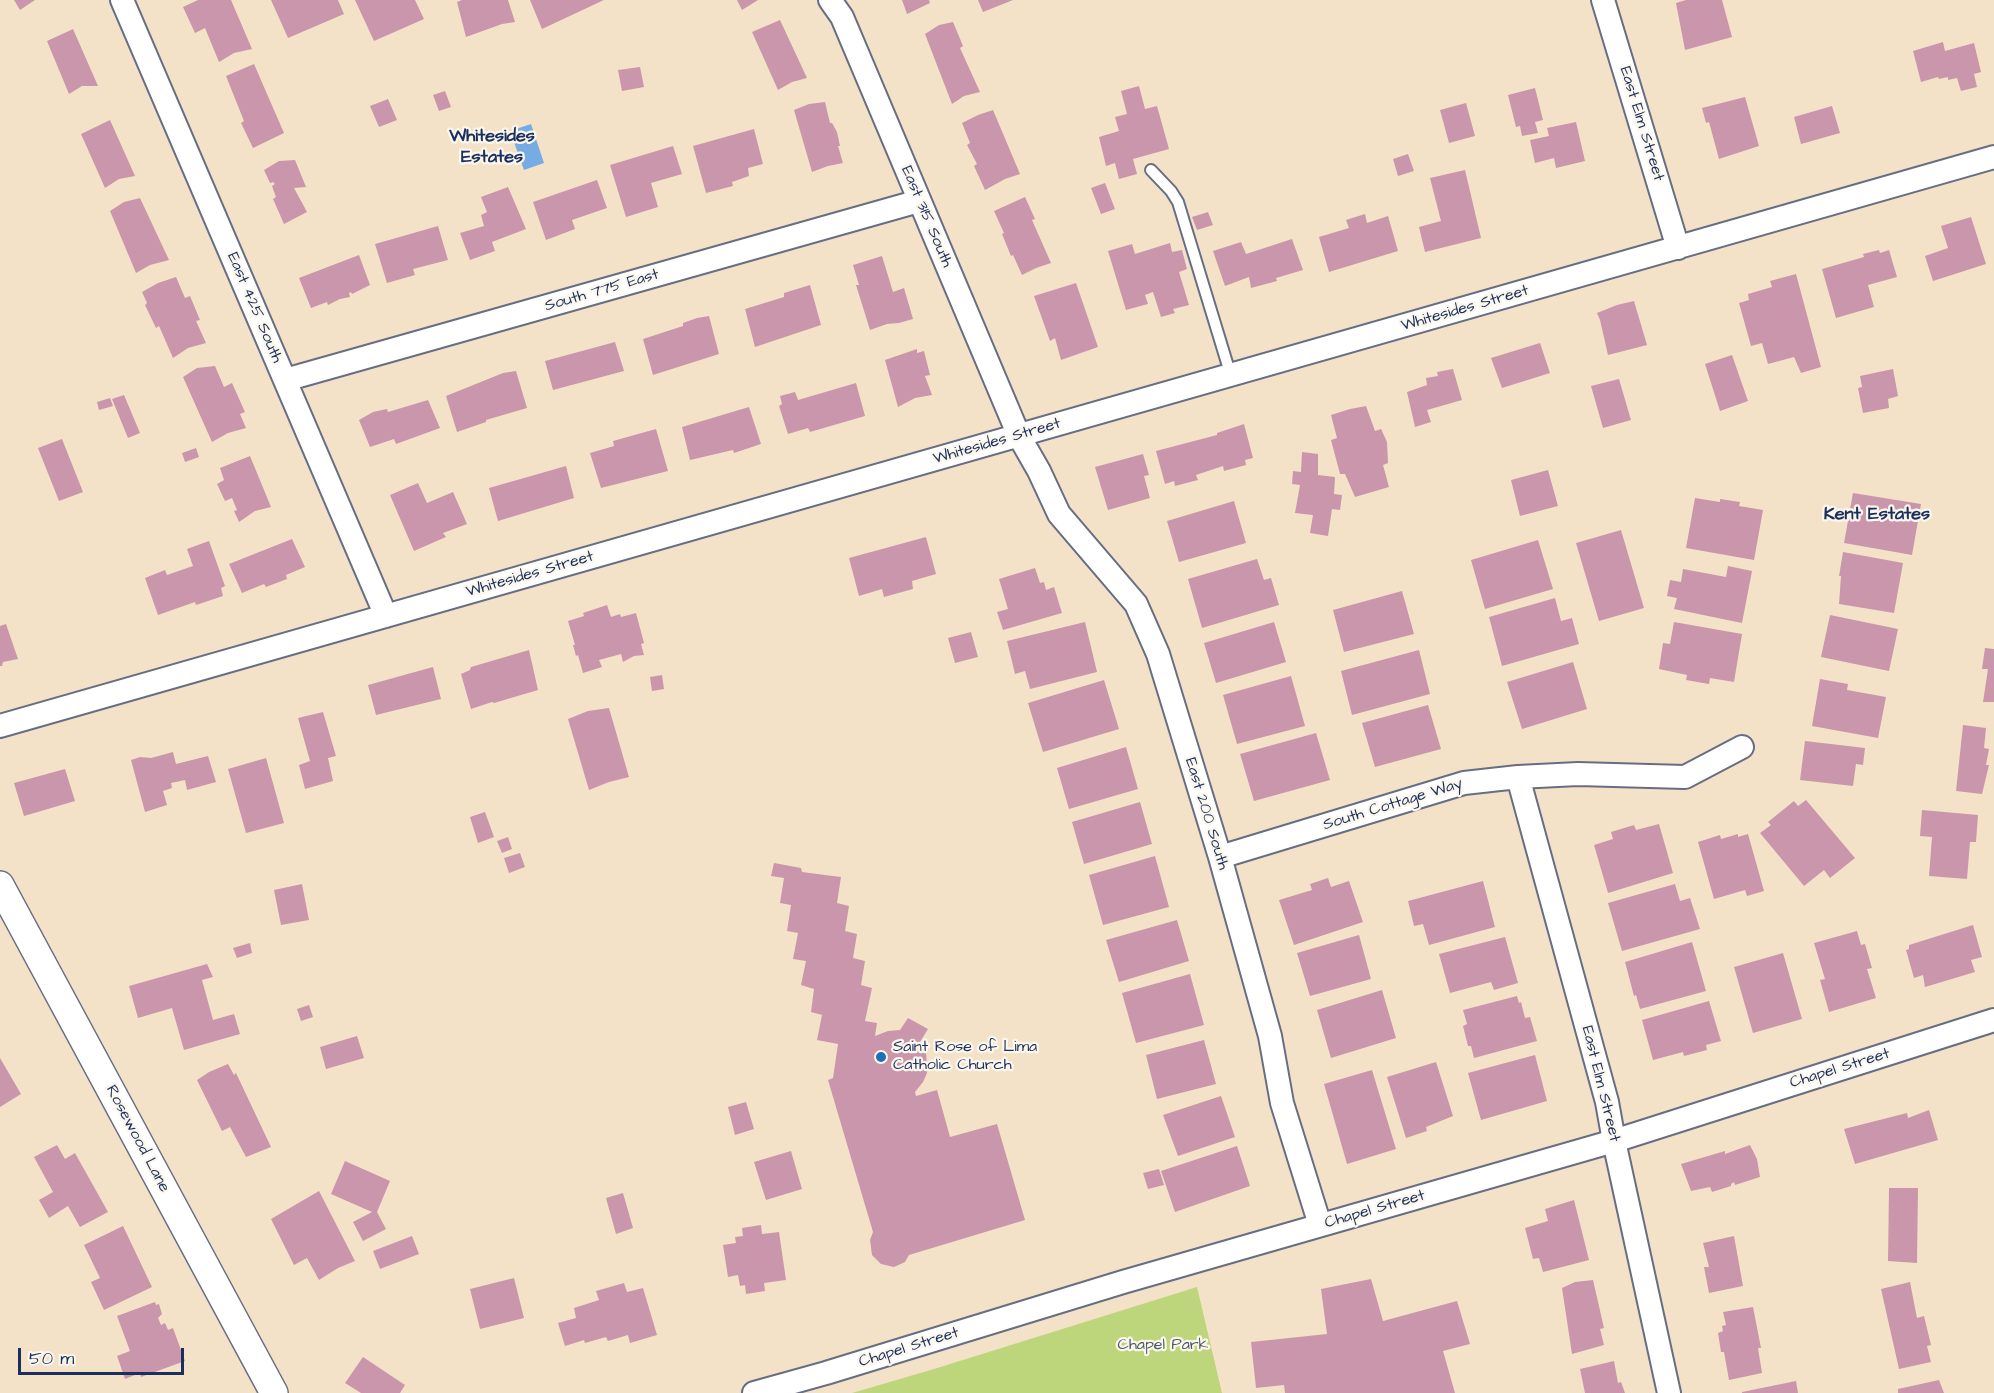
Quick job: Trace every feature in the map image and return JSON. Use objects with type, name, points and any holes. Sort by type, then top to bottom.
[{"type":"street","name":"East 425 South","points":[[122,0],[386,616]]},
{"type":"street","name":"East 315 South","points":[[830,0],[842,17],[1019,436]]},
{"type":"street","name":"East Elm Street","points":[[1603,0],[1678,248]]},
{"type":"street","name":"Whitesides Street","points":[[0,726],[1994,157]]},
{"type":"street","name":"South 775 East","points":[[285,380],[919,201]]},
{"type":"street","name":"East 200 South","points":[[1019,436],[1040,471],[1059,514],[1136,604],[1158,654],[1220,857],[1270,1036],[1282,1103],[1320,1226]]},
{"type":"street","name":"South Cottage Way","points":[[1220,857],[1464,783],[1578,774],[1684,777],[1742,747]]},
{"type":"street","name":"East Elm Street","points":[[1518,777],[1607,1102],[1670,1393]]},
{"type":"street","name":"Rosewood Lane","points":[[0,885],[274,1393]]},
{"type":"street","name":"Chapel Street","points":[[754,1393],[1123,1282],[1614,1141],[1994,1020]]},
{"type":"lane","points":[[1150,170],[1171,191],[1178,202],[1231,376]]},
{"type":"green space","name":"Chapel Park","points":[[1197,1287],[1222,1393],[852,1393],[934,1369]]},
{"type":"water","points":[[531,124],[544,163],[524,170],[510,131]]},
{"type":"building","points":[[14,0],[35,0],[20,10]]},
{"type":"building","points":[[198,0],[231,0],[252,49],[234,53],[219,62],[205,28],[195,33],[183,7]]},
{"type":"building","points":[[271,0],[338,0],[344,14],[288,38]]},
{"type":"building","points":[[355,0],[415,0],[424,19],[374,41]]},
{"type":"building","points":[[462,0],[508,0],[515,22],[502,24],[466,37],[457,2]]},
{"type":"building","points":[[530,0],[604,0],[542,29]]},
{"type":"building","points":[[737,0],[758,0],[742,10]]},
{"type":"building","points":[[902,0],[929,0],[930,3],[907,14]]},
{"type":"building","points":[[978,0],[1013,0],[983,12]]},
{"type":"building","points":[[1686,0],[1722,0],[1732,37],[1685,50],[1676,3]]},
{"type":"building","points":[[780,20],[807,78],[792,82],[778,90],[752,32]]},
{"type":"building","points":[[953,22],[963,46],[960,48],[980,92],[964,96],[952,104],[925,34],[939,25]]},
{"type":"building","points":[[73,29],[98,86],[82,86],[69,94],[47,41]]},
{"type":"building","points":[[1943,42],[1945,51],[1974,43],[1981,72],[1974,74],[1977,87],[1961,91],[1957,78],[1948,80],[1948,77],[1939,79],[1938,77],[1921,82],[1913,51]]},
{"type":"building","points":[[254,64],[284,133],[253,148],[241,123],[244,121],[226,76]]},
{"type":"building","points":[[640,67],[644,87],[622,91],[618,70]]},
{"type":"building","points":[[1139,86],[1145,109],[1157,106],[1169,149],[1133,159],[1137,174],[1119,179],[1115,163],[1106,166],[1099,137],[1119,131],[1115,117],[1127,114],[1121,91]]},
{"type":"building","points":[[1535,88],[1543,120],[1535,122],[1538,133],[1522,136],[1520,126],[1516,127],[1508,95]]},
{"type":"building","points":[[445,91],[451,107],[439,111],[433,95]]},
{"type":"building","points":[[1745,97],[1759,146],[1719,159],[1709,122],[1706,123],[1702,108]]},
{"type":"building","points":[[388,99],[397,120],[379,127],[370,106]]},
{"type":"building","points":[[825,102],[830,123],[837,132],[843,163],[812,172],[794,110],[809,104]]},
{"type":"building","points":[[1466,103],[1475,136],[1449,143],[1440,110]]},
{"type":"building","points":[[1832,106],[1840,133],[1801,144],[1794,117]]},
{"type":"building","points":[[993,110],[1020,174],[985,190],[974,166],[977,164],[967,145],[970,143],[962,123]]},
{"type":"building","points":[[110,120],[135,176],[119,179],[105,188],[81,134]]},
{"type":"building","points":[[1576,122],[1585,161],[1556,168],[1554,158],[1535,163],[1530,140],[1549,136],[1547,128]]},
{"type":"building","points":[[754,129],[763,164],[748,168],[749,176],[732,182],[733,186],[706,193],[693,146]]},
{"type":"building","points":[[673,146],[682,174],[651,183],[658,207],[626,217],[610,165]]},
{"type":"building","points":[[1408,154],[1414,171],[1398,176],[1393,159]]},
{"type":"building","points":[[295,160],[306,187],[294,188],[307,212],[284,224],[273,199],[276,197],[272,186],[275,184],[270,183],[264,170],[279,161]]},
{"type":"building","points":[[1465,170],[1481,238],[1425,252],[1419,227],[1441,221],[1430,178]]},
{"type":"building","points":[[597,180],[607,208],[572,220],[575,229],[546,240],[533,202]]},
{"type":"building","points":[[1105,183],[1115,209],[1101,214],[1091,188]]},
{"type":"building","points":[[508,187],[526,229],[492,242],[495,251],[470,260],[460,233],[484,226],[481,215],[487,212],[481,197]]},
{"type":"building","points":[[1025,197],[1035,219],[1032,220],[1051,263],[1022,275],[1013,255],[1011,256],[994,211]]},
{"type":"building","points":[[140,198],[169,260],[150,265],[136,273],[110,211],[124,202]]},
{"type":"building","points":[[1208,212],[1213,225],[1197,230],[1192,217]]},
{"type":"building","points":[[1365,214],[1367,223],[1388,216],[1398,251],[1329,272],[1319,237],[1349,228],[1346,220]]},
{"type":"building","points":[[1971,217],[1986,264],[1933,281],[1925,256],[1948,248],[1941,226]]},
{"type":"building","points":[[438,226],[448,260],[413,269],[415,275],[387,283],[375,244]]},
{"type":"building","points":[[1292,239],[1303,270],[1276,278],[1277,281],[1251,288],[1249,277],[1225,286],[1213,251],[1241,242],[1246,254]]},
{"type":"building","points":[[1170,243],[1172,252],[1182,250],[1187,269],[1179,272],[1189,305],[1173,309],[1175,313],[1161,317],[1153,292],[1145,295],[1148,304],[1126,310],[1108,251],[1132,244],[1135,254]]},
{"type":"building","points":[[1879,250],[1880,253],[1889,250],[1897,277],[1868,285],[1874,307],[1836,318],[1822,269],[1864,257],[1863,254]]},
{"type":"building","points":[[359,255],[370,285],[352,294],[349,293],[350,297],[311,308],[299,278]]},
{"type":"building","points":[[882,256],[893,292],[904,288],[913,319],[870,330],[856,285],[859,285],[853,265]]},
{"type":"building","points":[[1796,274],[1821,367],[1801,373],[1794,357],[1768,364],[1762,343],[1751,346],[1739,303],[1749,300],[1748,294],[1772,287],[1770,281]]},
{"type":"building","points":[[176,277],[185,298],[190,296],[200,320],[196,321],[206,343],[188,348],[173,358],[159,326],[156,328],[145,305],[147,303],[142,292]]},
{"type":"building","points":[[1076,283],[1098,347],[1061,360],[1055,338],[1050,341],[1034,296]]},
{"type":"building","points":[[810,285],[821,325],[755,347],[745,309],[784,297],[784,293]]},
{"type":"building","points":[[1634,301],[1647,345],[1608,355],[1597,313]]},
{"type":"building","points":[[709,316],[719,354],[653,375],[643,339],[683,326],[683,323],[697,318]]},
{"type":"building","points":[[615,342],[624,371],[553,390],[545,361]]},
{"type":"building","points":[[1540,343],[1550,373],[1502,388],[1491,358]]},
{"type":"building","points":[[917,349],[917,353],[924,351],[930,375],[925,376],[932,395],[915,398],[898,407],[885,360]]},
{"type":"building","points":[[1732,355],[1748,401],[1720,411],[1705,364]]},
{"type":"building","points":[[215,366],[224,387],[232,383],[245,412],[240,414],[246,428],[228,433],[212,442],[183,377],[197,368]]},
{"type":"building","points":[[1453,369],[1462,400],[1427,410],[1431,422],[1415,427],[1407,392],[1427,385],[1426,378],[1438,376],[1437,372]]},
{"type":"building","points":[[1893,369],[1898,396],[1888,399],[1889,408],[1863,413],[1858,388],[1862,387],[1860,376]]},
{"type":"building","points":[[516,371],[527,408],[486,420],[486,422],[457,432],[446,396],[503,373]]},
{"type":"building","points":[[1619,379],[1631,420],[1603,428],[1591,386]]},
{"type":"building","points":[[856,383],[865,416],[810,432],[808,428],[788,434],[779,406],[782,404],[780,396],[795,392],[798,400]]},
{"type":"building","points":[[124,395],[140,433],[128,438],[112,399]]},
{"type":"building","points":[[110,398],[113,406],[99,410],[97,402]]},
{"type":"building","points":[[428,400],[440,428],[396,444],[394,439],[370,447],[359,420],[373,412],[387,409],[388,412]]},
{"type":"building","points":[[1366,406],[1375,431],[1381,429],[1387,442],[1388,463],[1383,465],[1389,487],[1355,497],[1345,474],[1340,474],[1331,440],[1337,438],[1331,415]]},
{"type":"building","points":[[749,407],[761,444],[734,453],[733,450],[690,460],[682,427]]},
{"type":"building","points":[[1244,424],[1253,458],[1245,460],[1246,465],[1224,471],[1223,466],[1196,475],[1198,480],[1175,486],[1174,481],[1165,484],[1156,451],[1217,435],[1217,433]]},
{"type":"building","points":[[656,429],[668,471],[601,488],[590,453],[614,446],[613,441]]},
{"type":"building","points":[[62,439],[83,492],[59,501],[38,448]]},
{"type":"building","points":[[196,448],[199,457],[185,462],[182,453]]},
{"type":"building","points":[[1302,452],[1318,454],[1318,475],[1335,477],[1334,494],[1342,495],[1340,510],[1332,509],[1328,536],[1310,533],[1313,515],[1295,513],[1300,485],[1292,484],[1293,471],[1301,472]]},
{"type":"building","points":[[1143,454],[1149,475],[1144,476],[1150,498],[1108,510],[1095,467]]},
{"type":"building","points":[[250,456],[271,507],[255,511],[239,522],[232,498],[225,501],[217,484],[224,480],[220,468]]},
{"type":"building","points":[[566,466],[574,498],[498,521],[489,488]]},
{"type":"building","points":[[1548,470],[1558,506],[1520,516],[1511,480]]},
{"type":"building","points":[[418,483],[427,503],[453,492],[467,524],[443,533],[446,537],[414,551],[390,495]]},
{"type":"building","points":[[1853,493],[1921,504],[1912,555],[1844,543]]},
{"type":"building","points":[[1695,498],[1740,502],[1739,506],[1763,510],[1754,560],[1686,548]]},
{"type":"building","points":[[1234,501],[1246,543],[1179,562],[1167,521]]},
{"type":"building","points":[[1621,530],[1644,608],[1599,621],[1576,543]]},
{"type":"building","points":[[926,537],[936,574],[912,581],[913,589],[884,597],[882,589],[859,596],[849,558]]},
{"type":"building","points":[[292,539],[305,567],[286,575],[287,579],[266,587],[264,584],[242,593],[229,564]]},
{"type":"building","points":[[1538,540],[1553,589],[1485,609],[1471,560]]},
{"type":"building","points":[[209,541],[225,586],[221,588],[223,596],[196,605],[195,602],[158,615],[145,578],[165,570],[167,575],[193,566],[187,549]]},
{"type":"building","points":[[1843,552],[1903,563],[1894,613],[1839,604],[1841,576],[1839,576]]},
{"type":"building","points":[[1257,559],[1264,580],[1271,578],[1279,605],[1202,628],[1188,579]]},
{"type":"building","points":[[1728,566],[1752,571],[1742,623],[1674,609],[1677,598],[1667,596],[1670,580],[1681,582],[1683,569],[1726,577]]},
{"type":"building","points":[[1035,568],[1040,583],[1044,582],[1046,590],[1054,587],[1062,613],[1003,630],[997,612],[1008,609],[999,579]]},
{"type":"building","points":[[1402,591],[1414,634],[1344,652],[1333,610]]},
{"type":"building","points":[[1555,598],[1561,621],[1572,618],[1579,644],[1502,666],[1489,617]]},
{"type":"building","points":[[607,605],[611,617],[636,613],[644,643],[641,644],[644,655],[634,656],[623,662],[621,654],[599,660],[602,667],[583,673],[578,655],[576,656],[568,621]]},
{"type":"building","points":[[1830,615],[1898,629],[1889,671],[1821,657]]},
{"type":"building","points":[[1085,622],[1097,672],[1030,689],[1025,671],[1015,674],[1007,641]]},
{"type":"building","points":[[1274,622],[1286,662],[1216,683],[1204,643]]},
{"type":"building","points":[[1674,622],[1742,634],[1734,682],[1710,678],[1709,684],[1686,680],[1687,675],[1659,669],[1663,643],[1670,644]]},
{"type":"building","points":[[6,624],[18,659],[3,662],[0,666],[0,626]]},
{"type":"building","points":[[971,632],[978,657],[955,663],[948,638]]},
{"type":"building","points":[[1985,648],[1994,649],[1994,702],[1983,702],[1988,669],[1982,669]]},
{"type":"building","points":[[529,650],[538,690],[471,709],[461,674],[470,670],[471,667]]},
{"type":"building","points":[[1419,650],[1430,694],[1352,715],[1341,671]]},
{"type":"building","points":[[1573,662],[1587,709],[1522,729],[1507,682]]},
{"type":"building","points":[[433,667],[441,699],[376,715],[368,685]]},
{"type":"building","points":[[662,675],[664,689],[652,691],[650,677]]},
{"type":"building","points":[[1291,676],[1305,726],[1237,744],[1223,695]]},
{"type":"building","points":[[1820,679],[1848,684],[1847,690],[1886,697],[1878,738],[1812,726]]},
{"type":"building","points":[[1104,680],[1119,729],[1043,752],[1028,703]]},
{"type":"building","points":[[1428,705],[1441,749],[1375,767],[1362,723]]},
{"type":"building","points":[[609,708],[629,777],[589,790],[568,719],[588,711]]},
{"type":"building","points":[[323,712],[336,756],[328,758],[333,781],[305,789],[299,765],[310,761],[298,718]]},
{"type":"building","points":[[1963,725],[1986,728],[1984,748],[1989,749],[1986,765],[1989,765],[1982,794],[1956,791]]},
{"type":"building","points":[[1316,733],[1330,780],[1254,801],[1240,754]]},
{"type":"building","points":[[1805,741],[1865,748],[1863,765],[1856,764],[1853,786],[1800,780]]},
{"type":"building","points":[[1126,747],[1138,789],[1069,809],[1057,768]]},
{"type":"building","points":[[173,752],[176,764],[208,756],[216,782],[187,790],[185,780],[171,783],[172,788],[163,791],[167,805],[145,812],[131,760]]},
{"type":"building","points":[[266,758],[284,823],[246,833],[228,769]]},
{"type":"building","points":[[65,769],[75,801],[24,816],[14,783]]},
{"type":"building","points":[[1806,800],[1855,858],[1830,878],[1824,870],[1804,886],[1760,833],[1771,825],[1768,822],[1794,801],[1798,806]]},
{"type":"building","points":[[1140,802],[1152,844],[1084,864],[1072,822]]},
{"type":"building","points":[[1922,810],[1978,815],[1976,842],[1970,842],[1967,879],[1929,876],[1932,837],[1920,836]]},
{"type":"building","points":[[485,812],[494,837],[478,843],[470,817]]},
{"type":"building","points":[[1659,824],[1673,873],[1608,893],[1594,845],[1613,839],[1611,832],[1634,825],[1636,830]]},
{"type":"building","points":[[1738,834],[1738,837],[1748,834],[1764,891],[1747,896],[1745,890],[1714,899],[1698,842],[1720,835],[1721,839]]},
{"type":"building","points":[[508,837],[512,849],[502,853],[497,841]]},
{"type":"building","points":[[520,853],[525,867],[509,873],[504,858]]},
{"type":"building","points":[[1155,856],[1169,907],[1103,925],[1089,875]]},
{"type":"building","name":"Saint Rose of Lima Catholic Church","points":[[774,863],[801,868],[802,872],[841,877],[837,903],[849,906],[845,931],[857,934],[853,958],[865,961],[861,985],[872,988],[865,1021],[877,1023],[875,1036],[888,1031],[900,1030],[908,1018],[928,1029],[920,1042],[926,1049],[927,1073],[915,1092],[916,1096],[937,1090],[950,1137],[997,1124],[1025,1220],[909,1255],[905,1262],[894,1267],[881,1264],[872,1255],[870,1240],[873,1232],[828,1080],[833,1078],[838,1044],[817,1040],[822,1015],[811,1012],[814,989],[801,985],[806,961],[793,959],[798,933],[787,931],[791,905],[780,903],[784,878],[771,876]]},
{"type":"building","points":[[1328,878],[1331,887],[1349,881],[1363,922],[1294,945],[1279,900],[1312,890],[1310,884]]},
{"type":"building","points":[[1483,881],[1495,927],[1429,945],[1423,924],[1414,926],[1408,901]]},
{"type":"building","points":[[302,884],[309,920],[281,925],[274,890]]},
{"type":"building","points":[[1675,884],[1680,901],[1690,898],[1700,929],[1622,951],[1608,903]]},
{"type":"building","points":[[1177,920],[1189,961],[1119,982],[1106,940]]},
{"type":"building","points":[[1973,925],[1982,957],[1971,960],[1975,972],[1925,987],[1923,975],[1914,978],[1906,950],[1909,949],[1909,945]]},
{"type":"building","points":[[1857,931],[1861,945],[1865,944],[1872,968],[1867,969],[1876,998],[1829,1012],[1820,980],[1825,979],[1814,943]]},
{"type":"building","points":[[1359,935],[1371,979],[1310,996],[1297,953]]},
{"type":"building","points":[[1505,937],[1518,983],[1494,990],[1491,982],[1450,993],[1439,954]]},
{"type":"building","points":[[1692,942],[1706,991],[1640,1009],[1625,962]]},
{"type":"building","points":[[250,943],[252,953],[237,958],[233,948]]},
{"type":"building","points":[[1783,953],[1802,1019],[1753,1033],[1734,967]]},
{"type":"building","points":[[207,964],[213,977],[202,980],[213,1020],[234,1014],[240,1034],[184,1050],[172,1008],[138,1018],[129,986]]},
{"type":"building","points":[[1190,974],[1204,1025],[1136,1043],[1122,993]]},
{"type":"building","points":[[1382,990],[1396,1038],[1331,1058],[1317,1010]]},
{"type":"building","points":[[1517,996],[1525,1018],[1530,1017],[1537,1041],[1474,1058],[1463,1026],[1467,1024],[1463,1010]]},
{"type":"building","points":[[1709,1001],[1721,1041],[1706,1045],[1707,1050],[1684,1056],[1683,1052],[1653,1060],[1642,1020]]},
{"type":"building","points":[[309,1005],[313,1017],[301,1021],[297,1009]]},
{"type":"building","points":[[357,1036],[364,1058],[326,1069],[320,1047]]},
{"type":"building","points":[[1204,1040],[1216,1084],[1157,1099],[1146,1055]]},
{"type":"building","points":[[1535,1055],[1547,1101],[1481,1120],[1468,1073]]},
{"type":"building","points":[[0,1058],[21,1094],[0,1107]]},
{"type":"building","points":[[1436,1062],[1453,1116],[1426,1127],[1427,1131],[1406,1138],[1387,1077]]},
{"type":"building","points":[[228,1064],[234,1075],[236,1073],[271,1147],[246,1157],[230,1127],[222,1131],[197,1080]]},
{"type":"building","points":[[1372,1070],[1396,1149],[1347,1164],[1324,1084]]},
{"type":"building","points":[[1221,1096],[1235,1137],[1178,1156],[1163,1115]]},
{"type":"building","points":[[746,1102],[754,1129],[735,1135],[728,1107]]},
{"type":"building","points":[[1929,1110],[1938,1140],[1855,1164],[1844,1129],[1907,1113],[1908,1118]]},
{"type":"building","points":[[57,1145],[65,1159],[75,1153],[108,1212],[80,1227],[68,1206],[49,1218],[39,1200],[53,1192],[34,1157]]},
{"type":"building","points":[[1750,1145],[1757,1159],[1760,1177],[1735,1185],[1734,1182],[1731,1186],[1712,1192],[1710,1187],[1691,1191],[1681,1164],[1725,1151],[1725,1154]]},
{"type":"building","points":[[1237,1146],[1250,1186],[1175,1212],[1161,1171]]},
{"type":"building","points":[[791,1151],[802,1189],[766,1200],[754,1162]]},
{"type":"building","points":[[345,1161],[390,1181],[377,1212],[386,1229],[363,1241],[353,1222],[372,1212],[331,1194]]},
{"type":"building","points":[[1159,1169],[1164,1185],[1148,1189],[1143,1173]]},
{"type":"building","points":[[1889,1188],[1918,1188],[1917,1263],[1888,1261]]},
{"type":"building","points":[[319,1191],[355,1261],[319,1280],[307,1258],[294,1265],[271,1219]]},
{"type":"building","points":[[623,1193],[633,1228],[616,1234],[606,1198]]},
{"type":"building","points":[[1574,1200],[1589,1260],[1543,1272],[1539,1258],[1533,1259],[1525,1228],[1548,1221],[1545,1209]]},
{"type":"building","points":[[761,1225],[762,1234],[779,1232],[786,1280],[764,1283],[765,1291],[746,1294],[745,1285],[740,1286],[738,1275],[728,1277],[723,1245],[736,1243],[735,1237],[743,1236],[742,1228]]},
{"type":"building","points":[[123,1226],[152,1287],[104,1310],[91,1282],[100,1278],[84,1245]]},
{"type":"building","points":[[412,1236],[419,1254],[380,1269],[373,1251]]},
{"type":"building","points":[[1734,1236],[1743,1286],[1709,1293],[1704,1267],[1709,1267],[1703,1243]]},
{"type":"building","points":[[514,1278],[524,1318],[480,1329],[470,1289]]},
{"type":"building","points":[[1371,1279],[1383,1321],[1457,1301],[1470,1344],[1443,1351],[1455,1393],[1285,1393],[1284,1385],[1256,1388],[1251,1342],[1327,1334],[1321,1289]]},
{"type":"building","points":[[1593,1280],[1604,1328],[1600,1329],[1604,1345],[1572,1354],[1562,1288],[1575,1282]]},
{"type":"building","points":[[1910,1282],[1917,1318],[1924,1316],[1931,1345],[1927,1346],[1931,1362],[1899,1369],[1881,1289]]},
{"type":"building","points":[[624,1283],[627,1292],[643,1288],[657,1335],[630,1343],[628,1335],[608,1341],[606,1337],[585,1343],[584,1340],[565,1346],[558,1323],[576,1318],[574,1308],[599,1300],[596,1291]]},
{"type":"building","points":[[155,1302],[156,1305],[159,1304],[162,1314],[158,1318],[161,1325],[165,1323],[168,1330],[173,1328],[185,1361],[141,1377],[140,1373],[125,1379],[117,1356],[130,1351],[117,1316]]},
{"type":"building","points":[[1753,1307],[1761,1348],[1758,1348],[1762,1373],[1729,1380],[1718,1333],[1723,1331],[1722,1326],[1726,1325],[1723,1312]]},
{"type":"building","points":[[363,1357],[405,1385],[400,1393],[361,1393],[345,1383]]},
{"type":"building","points":[[1614,1361],[1618,1383],[1621,1382],[1625,1393],[1585,1393],[1580,1369]]},
{"type":"building","points":[[1939,1380],[1944,1393],[1898,1393],[1898,1389]]},
{"type":"building","points":[[1796,1381],[1798,1393],[1742,1393],[1742,1392]]},
{"type":"place","name":"Saint Rose of Lima Catholic Church","points":[[881,1057]]},
{"type":"district","name":"Whitesides Estates","points":[[492,147]]},
{"type":"district","name":"Kent Estates","points":[[1877,515]]}]
